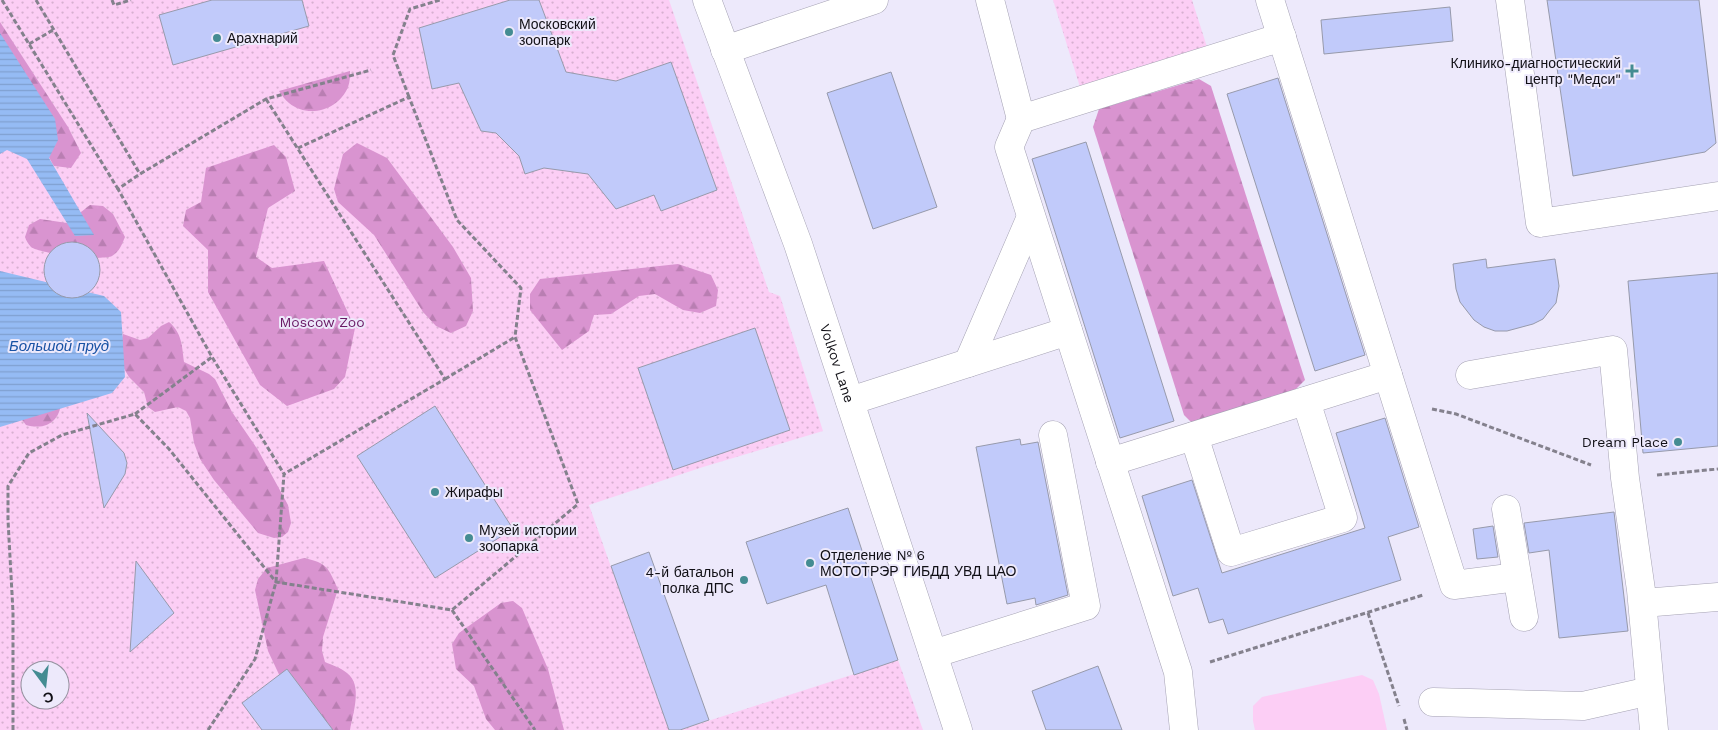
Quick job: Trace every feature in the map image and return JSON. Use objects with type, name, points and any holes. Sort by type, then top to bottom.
[{"type":"street","name":"Volkov Lane","points":[[707,0],[798,244],[958,730]]},
{"type":"street","points":[[725,50],[874,0]]},
{"type":"street","points":[[990,0],[1021,119],[1009,147],[1178,672],[1184,730]]},
{"type":"street","points":[[1270,0],[1454,585],[1517,577]]},
{"type":"street","points":[[1510,0],[1540,223],[1718,196]]},
{"type":"street","points":[[1021,119],[1282,37]]},
{"type":"street","points":[[968,363],[1031,217]]},
{"type":"street","points":[[850,401],[1068,331]]},
{"type":"street","points":[[1470,375],[1613,350],[1626,478],[1643,603],[1654,730]]},
{"type":"street","points":[[1110,462],[1388,375]]},
{"type":"street","points":[[1194,436],[1231,552],[1343,518],[1306,401]]},
{"type":"street","points":[[933,654],[1086,606],[1053,435]]},
{"type":"street","points":[[1506,509],[1524,618]]},
{"type":"street","points":[[1643,603],[1718,597]]},
{"type":"street","points":[[1433,702],[1583,706],[1650,691]]},
{"type":"path","points":[[2,0],[118,189],[212,357],[284,474],[276,582],[255,659],[208,730]]},
{"type":"path","points":[[36,0],[140,174]]},
{"type":"path","points":[[112,0],[114,5],[131,0]]},
{"type":"path","points":[[440,0],[410,9],[393,55],[457,220],[521,288],[515,337],[578,504],[452,610]]},
{"type":"path","points":[[29,44],[53,30]]},
{"type":"path","points":[[118,189],[266,99],[371,70]]},
{"type":"path","points":[[298,148],[409,97]]},
{"type":"path","points":[[266,99],[445,379]]},
{"type":"path","points":[[284,474],[515,337]]},
{"type":"path","points":[[13,730],[13,612],[8,486],[29,454],[62,435],[135,414],[212,357]]},
{"type":"path","points":[[1397,402],[1456,414],[1626,478],[1718,469]]},
{"type":"path","points":[[135,414],[169,450],[276,582],[452,610],[535,730]]},
{"type":"path","points":[[1178,672],[1454,585]]},
{"type":"path","points":[[1368,612],[1407,730]]},
{"type":"green space","name":"Moscow Zoo","points":[[0,0],[669,0],[769,292],[780,296],[823,431],[703,467],[589,505],[669,730],[0,730]]},
{"type":"green space","points":[[1053,0],[1192,0],[1207,47],[1080,87]]},
{"type":"green space","points":[[0,22],[68,127],[81,153],[71,168],[54,166],[0,75]]},
{"type":"green space","points":[[350,71],[349,85],[344,95],[338,101],[322,110],[314,111],[297,108],[288,102],[279,91]]},
{"type":"green space","points":[[1199,79],[1211,86],[1305,380],[1294,391],[1192,423],[1184,415],[1093,127],[1099,109]]},
{"type":"green space","points":[[357,143],[387,158],[453,247],[471,278],[473,311],[466,326],[451,333],[436,326],[423,312],[374,235],[338,202],[334,189],[343,154]]},
{"type":"green space","points":[[274,145],[286,157],[295,191],[268,208],[256,257],[272,268],[324,261],[355,328],[345,377],[334,389],[287,406],[260,385],[208,292],[208,250],[183,226],[186,210],[201,202],[206,168]]},
{"type":"green space","points":[[90,205],[103,206],[113,214],[125,237],[119,250],[112,256],[97,258],[58,254],[37,250],[27,242],[25,237],[29,225],[40,219],[67,223]]},
{"type":"green space","points":[[678,264],[711,275],[718,290],[716,306],[700,313],[683,310],[655,294],[639,296],[611,314],[594,315],[589,331],[562,350],[530,310],[530,294],[540,279]]},
{"type":"green space","points":[[169,322],[179,335],[184,362],[215,379],[232,412],[258,450],[288,505],[291,523],[288,532],[282,537],[274,538],[258,533],[214,480],[200,459],[194,443],[190,418],[186,411],[178,407],[155,412],[148,407],[144,392],[129,377],[117,357],[123,334],[140,340],[148,338],[161,326]]},
{"type":"green space","points":[[61,398],[61,406],[56,418],[47,425],[26,425],[16,412]]},
{"type":"green space","points":[[304,558],[323,564],[332,576],[338,589],[323,637],[322,651],[325,662],[347,673],[355,685],[356,700],[350,730],[299,730],[283,683],[268,651],[255,590],[258,579],[267,568]]},
{"type":"green space","points":[[513,601],[522,608],[548,669],[564,730],[495,730],[486,719],[474,686],[456,669],[452,644],[459,633],[501,603]]},
{"type":"green space","points":[[898,660],[923,730],[680,730]]},
{"type":"green space","points":[[1362,675],[1373,680],[1379,694],[1387,730],[1255,730],[1253,706],[1262,697]]},
{"type":"water","points":[[0,33],[55,119],[58,140],[49,158],[94,235],[75,236],[27,159],[7,150],[0,154]]},
{"type":"water","name":"Большой пруд","points":[[0,271],[104,296],[121,312],[125,377],[112,393],[0,427]]},
{"type":"building","name":"Арахнарий","points":[[212,0],[302,0],[309,26],[173,65],[159,15]]},
{"type":"building","points":[[510,0],[539,0],[566,72],[616,81],[671,62],[717,190],[661,211],[654,195],[616,209],[588,174],[544,168],[525,174],[519,156],[496,133],[481,131],[459,83],[432,89],[419,28]]},
{"type":"building","name":"Клинико-диагностический центр \"Медси\"","points":[[1547,0],[1699,0],[1716,143],[1705,152],[1573,176]]},
{"type":"building","points":[[1450,7],[1453,41],[1324,54],[1321,20]]},
{"type":"building","points":[[891,72],[937,207],[873,229],[827,93]]},
{"type":"building","points":[[1278,78],[1365,355],[1315,371],[1227,94]]},
{"type":"building","points":[[1086,142],[1174,421],[1120,438],[1032,159]]},
{"type":"building","points":[[72,242],[83,244],[92,250],[98,259],[100,270],[98,281],[92,290],[83,296],[72,298],[61,296],[52,290],[46,281],[44,270],[46,259],[52,250],[61,244]]},
{"type":"building","points":[[1486,259],[1487,268],[1555,259],[1559,286],[1556,303],[1543,319],[1533,324],[1507,331],[1495,331],[1484,327],[1474,320],[1460,302],[1456,289],[1453,264]]},
{"type":"building","points":[[1718,273],[1718,446],[1643,453],[1628,281]]},
{"type":"building","points":[[755,328],[790,430],[673,470],[638,368]]},
{"type":"building","name":"Жирафы","points":[[435,406],[513,529],[435,578],[357,456]]},
{"type":"building","points":[[87,413],[124,453],[127,463],[125,474],[104,508]]},
{"type":"building","points":[[1385,418],[1419,527],[1388,537],[1401,580],[1228,634],[1223,619],[1209,623],[1198,588],[1173,596],[1142,496],[1192,480],[1222,573],[1365,528],[1336,433]]},
{"type":"building","points":[[1020,439],[1021,445],[1038,442],[1068,595],[1036,605],[1035,598],[1007,604],[976,447]]},
{"type":"building","name":"Отделение № 6 МОТОТРЭР ГИБДД УВД ЦАО","points":[[848,508],[898,660],[854,675],[826,585],[767,604],[746,542]]},
{"type":"building","points":[[1614,512],[1628,631],[1559,638],[1549,550],[1529,553],[1524,523]]},
{"type":"building","points":[[1493,526],[1498,557],[1477,559],[1473,529]]},
{"type":"building","points":[[649,552],[709,720],[680,730],[669,730],[611,566]]},
{"type":"building","points":[[136,561],[174,613],[130,652]]},
{"type":"building","points":[[1098,666],[1122,730],[1046,730],[1032,691]]},
{"type":"building","points":[[287,669],[333,730],[262,730],[242,703]]},
{"type":"place","name":"Московский зоопарк","points":[[509,32]]},
{"type":"place","name":"Арахнарий","points":[[217,38]]},
{"type":"place","name":"Клинико-диагностический центр \"Медси\"","points":[[1632,71]]},
{"type":"place","name":"Dream Place","points":[[1678,442]]},
{"type":"place","name":"Жирафы","points":[[435,492]]},
{"type":"place","name":"Музей истории зоопарка","points":[[469,538]]},
{"type":"place","name":"Отделение № 6 МОТОТРЭР ГИБДД УВД ЦАО","points":[[810,563]]},
{"type":"place","name":"4-й батальон полка ДПС","points":[[744,580]]}]
